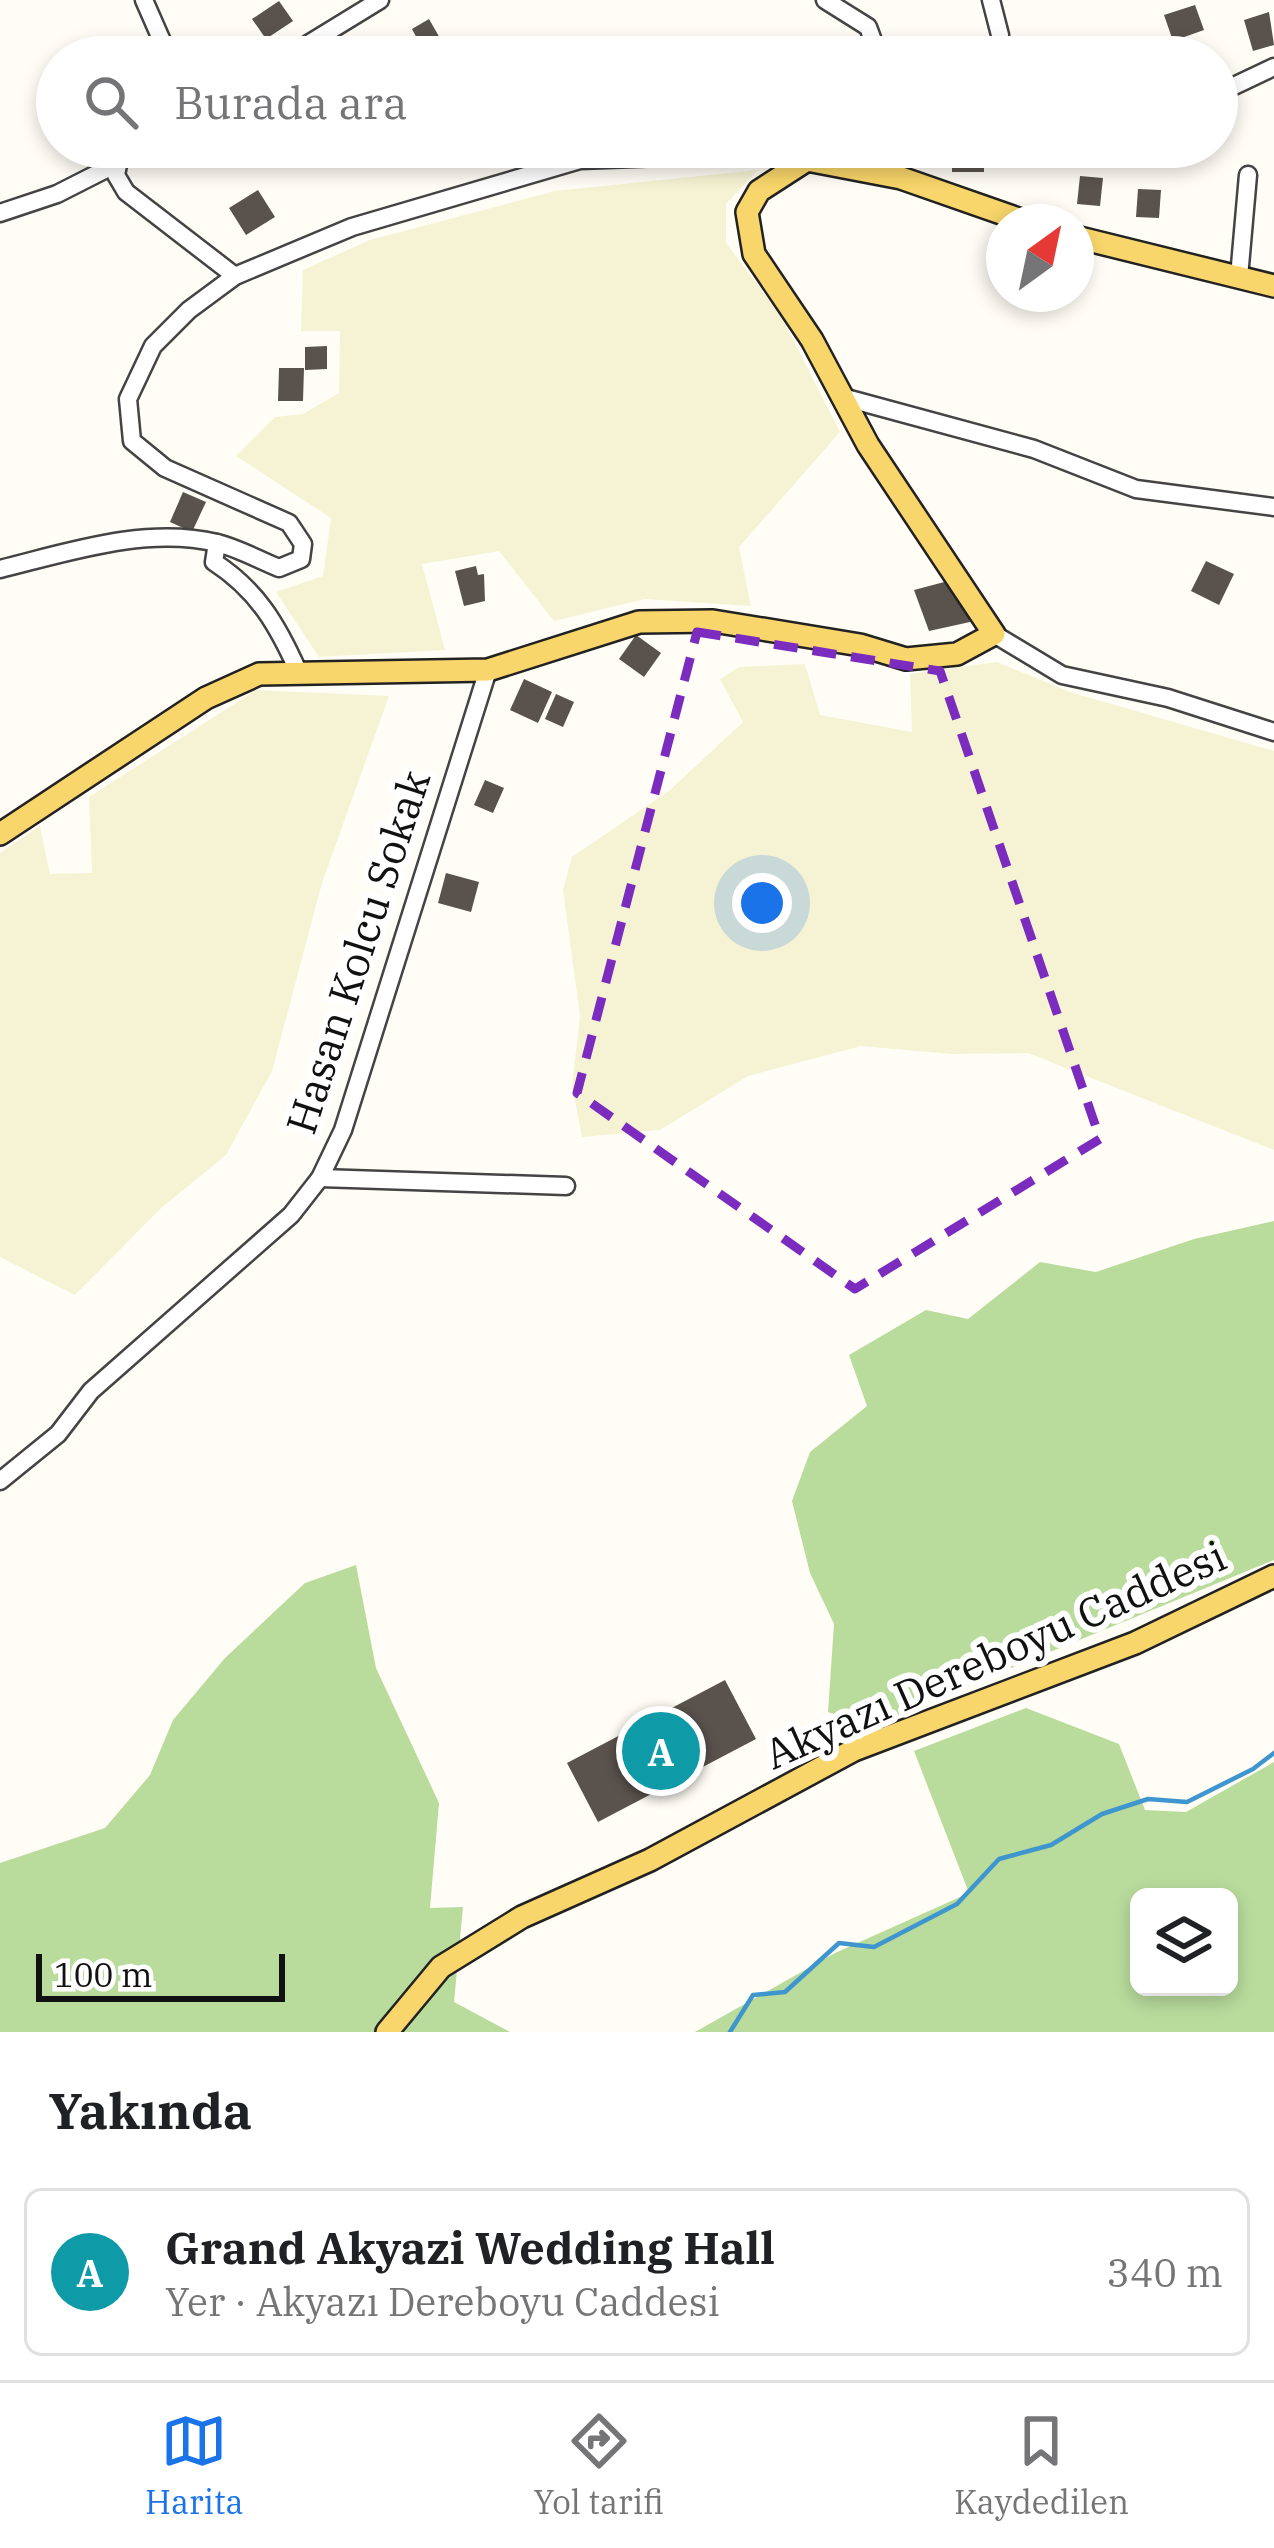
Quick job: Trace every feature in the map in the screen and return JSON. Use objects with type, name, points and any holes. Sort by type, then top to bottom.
[{"type":"main road","points":[[0,834],[206,698],[259,674],[488,670],[640,622],[713,621],[860,645],[906,658],[957,654],[994,634],[868,445],[846,398],[754,254],[747,212],[759,191],[794,168]]},
{"type":"main road","points":[[867,168],[986,208]]},
{"type":"main road","points":[[1094,241],[1274,286]]},
{"type":"main road","name":"Akyazı Dereboyu Caddesi","points":[[387,2032],[441,1967],[522,1917],[650,1860],[854,1750],[1135,1643],[1274,1576]]},
{"type":"street","points":[[144,0],[160,36]]},
{"type":"street","points":[[321,36],[380,0]]},
{"type":"street","points":[[825,0],[868,27],[871,36]]},
{"type":"street","points":[[991,0],[1000,36]]},
{"type":"street","points":[[1238,84],[1274,67]]},
{"type":"street","points":[[0,213],[57,194],[108,168]]},
{"type":"street","points":[[117,168],[126,192],[235,276]]},
{"type":"street","points":[[0,569],[160,537],[217,543],[279,568],[301,559],[303,544],[290,523],[165,468],[132,441],[128,398],[153,346],[235,276],[352,227],[553,168]]},
{"type":"street","points":[[1239,277],[1248,175]]},
{"type":"street","points":[[846,398],[1034,449],[1136,489],[1274,507]]},
{"type":"street","points":[[217,543],[214,562],[239,578],[275,619],[298,671]]},
{"type":"street","points":[[994,634],[1062,675],[1168,698],[1274,732]]},
{"type":"street","name":"Hasan Kolcu Sokak","points":[[0,1480],[58,1434],[91,1391],[290,1215],[320,1178],[343,1130],[488,670]]},
{"type":"street","points":[[320,1178],[566,1186]]},
{"type":"highlighted area","points":[[697,632],[940,671],[1100,1139],[855,1289],[577,1093]]},
{"type":"shaded area","points":[[758,170],[726,204],[726,243],[780,314],[840,432],[739,547],[751,606],[645,599],[554,621],[499,551],[422,564],[445,650],[319,657],[276,592],[323,576],[331,518],[236,456],[275,417],[303,414],[339,393],[340,331],[301,331],[303,270],[370,240],[555,191]]},
{"type":"shaded area","points":[[997,662],[1070,692],[1274,751],[1274,1150],[1028,1053],[951,1054],[861,1046],[748,1076],[660,1130],[582,1137],[572,1086],[580,1016],[563,890],[572,857],[670,790],[743,722],[720,679],[739,667],[805,664],[820,715],[912,732],[910,674]]},
{"type":"shaded area","points":[[256,690],[389,696],[322,883],[272,1071],[226,1155],[160,1209],[75,1295],[0,1257],[0,853],[40,826],[50,874],[92,873],[89,797]]},
{"type":"green space","points":[[1274,1221],[1274,1560],[868,1727],[828,1712],[834,1624],[810,1573],[792,1501],[810,1452],[867,1406],[849,1355],[926,1310],[968,1319],[1040,1262],[1096,1272],[1194,1239]]},
{"type":"green space","points":[[356,1565],[376,1668],[439,1803],[430,1908],[463,1907],[454,2002],[510,2032],[0,2032],[0,1863],[105,1828],[150,1775],[173,1720],[225,1658],[305,1583]]},
{"type":"green space","points":[[1026,1708],[1119,1744],[1145,1810],[1186,1812],[1274,1762],[1274,2032],[695,2032],[835,1953],[969,1893],[914,1751]]},
{"type":"building","points":[[279,1],[293,21],[264,36],[252,19]]},
{"type":"building","points":[[1195,5],[1204,30],[1171,36],[1164,15]]},
{"type":"building","points":[[1269,12],[1274,45],[1253,51],[1244,20]]},
{"type":"building","points":[[429,19],[439,36],[416,36],[412,29]]},
{"type":"building","points":[[952,168],[984,168],[984,172],[952,172]]},
{"type":"building","points":[[1080,176],[1103,178],[1100,206],[1077,204]]},
{"type":"building","points":[[1138,189],[1161,190],[1159,218],[1136,217]]},
{"type":"building","points":[[258,190],[275,217],[246,235],[229,208]]},
{"type":"building","points":[[327,346],[327,369],[305,370],[305,347]]},
{"type":"building","points":[[279,368],[304,368],[303,401],[278,401]]},
{"type":"building","points":[[183,492],[206,502],[192,532],[170,522]]},
{"type":"building","points":[[1206,561],[1234,574],[1219,605],[1191,591]]},
{"type":"building","points":[[476,566],[478,575],[484,574],[485,601],[464,606],[455,571]]},
{"type":"building","points":[[948,581],[963,598],[970,622],[929,631],[914,590]]},
{"type":"building","points":[[636,635],[661,653],[644,677],[619,659]]},
{"type":"building","points":[[524,679],[552,692],[538,723],[510,710]]},
{"type":"building","points":[[556,694],[574,702],[563,727],[545,719]]},
{"type":"building","points":[[485,780],[504,788],[493,813],[474,805]]},
{"type":"building","points":[[446,873],[479,882],[471,912],[438,903]]},
{"type":"building","points":[[725,1680],[756,1739],[598,1822],[567,1763]]},
{"type":"waterway","points":[[730,2032],[753,1995],[785,1992],[839,1943],[874,1947],[957,1904],[999,1859],[1051,1845],[1102,1814],[1148,1799],[1187,1802],[1253,1769],[1274,1753]]},
{"type":"place","name":"Grand Akyazi Wedding Hall","points":[[661,1751]]}]
